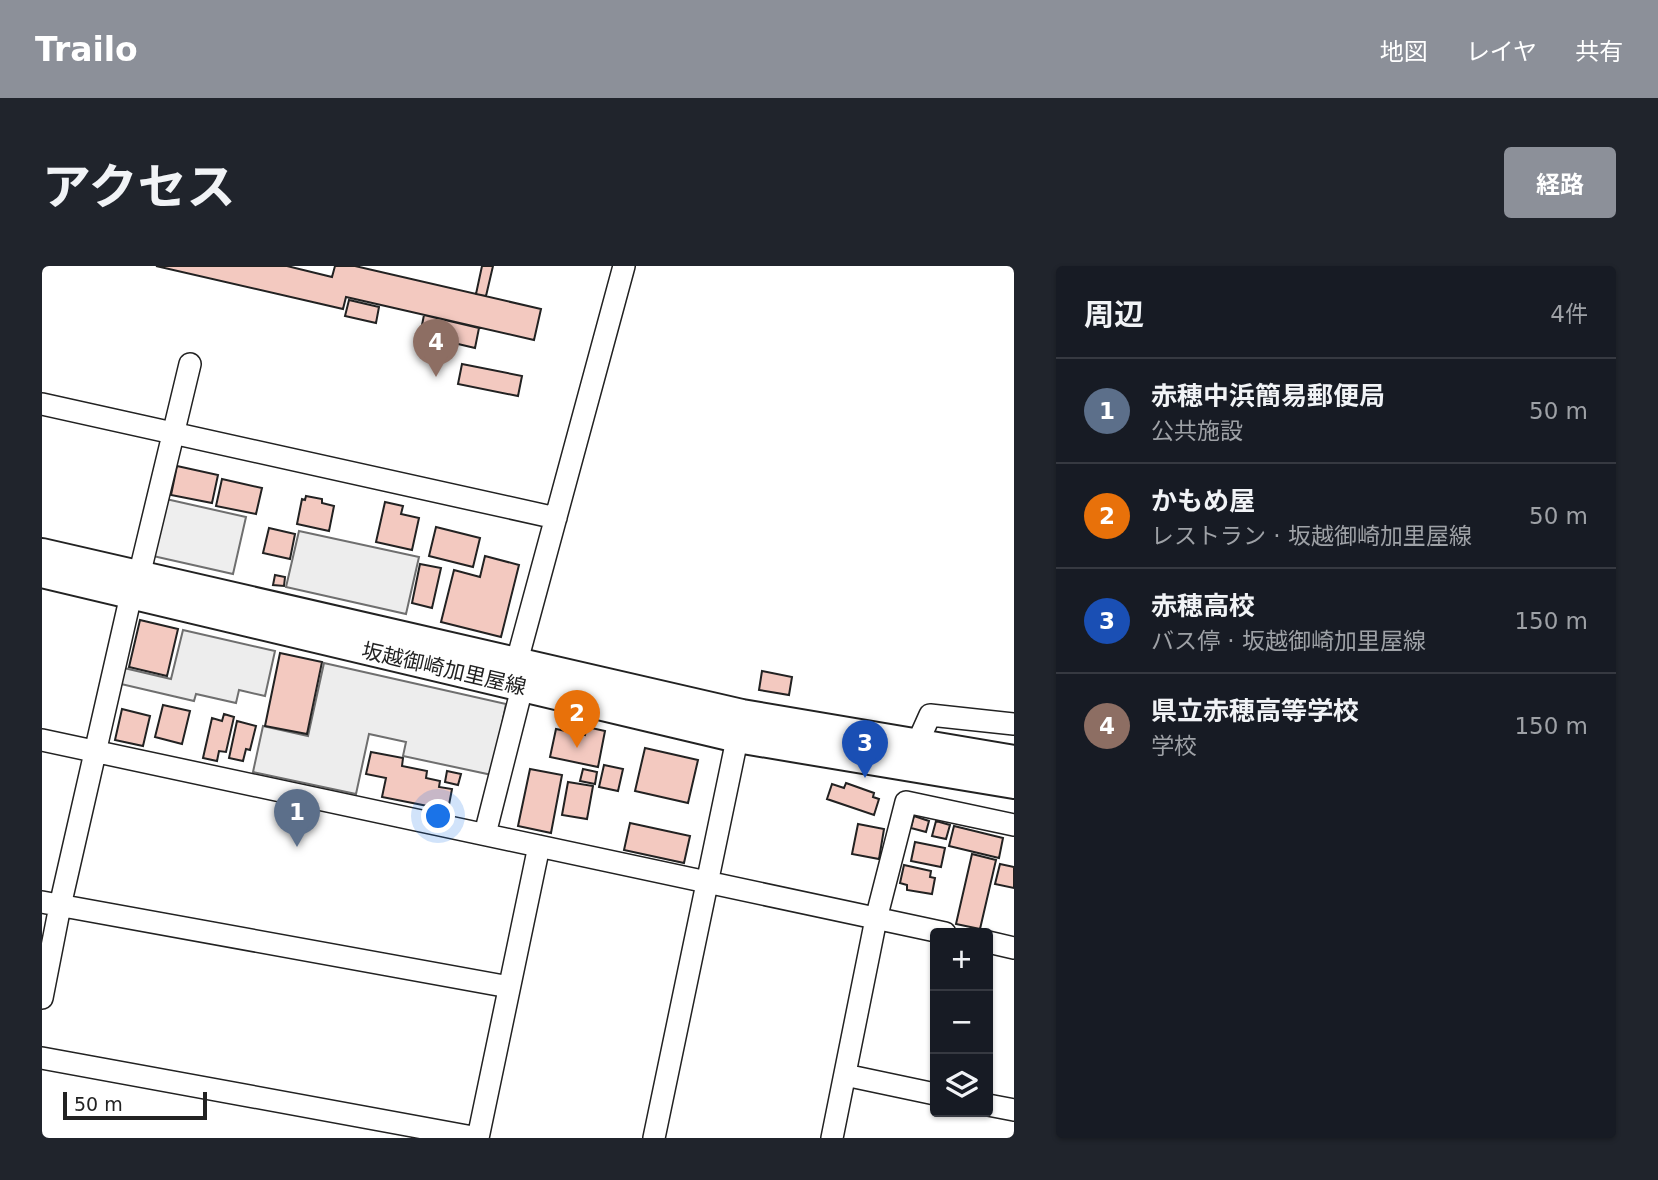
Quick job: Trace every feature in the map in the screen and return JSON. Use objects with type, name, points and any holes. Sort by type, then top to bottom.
[{"type":"main road","name":"坂越御崎加里屋線","points":[[42,553],[135,585]]},
{"type":"main road","name":"坂越御崎加里屋線","points":[[42,573],[135,585],[740,726],[916,756],[1014,784]]},
{"type":"main road","name":"坂越御崎加里屋線","points":[[916,756],[1014,760]]},
{"type":"street","points":[[485,834],[556,517],[624,266]]},
{"type":"street","points":[[42,998],[51,904],[95,752],[190,364]]},
{"type":"street","points":[[42,404],[556,517]]},
{"type":"street","points":[[832,1138],[876,919],[916,756],[930,715],[1014,724]]},
{"type":"street","points":[[654,1138],[740,726]]},
{"type":"street","points":[[42,740],[930,930]]},
{"type":"street","points":[[906,802],[1014,825]]},
{"type":"street","points":[[42,1058],[478,1138],[539,846]]},
{"type":"street","points":[[51,904],[509,987]]},
{"type":"street","points":[[993,943],[1014,948]]},
{"type":"street","points":[[845,1075],[930,1093]]},
{"type":"street","points":[[993,1106],[1014,1110]]},
{"type":"shaded area","points":[[166,499],[246,517],[233,574],[153,556]]},
{"type":"shaded area","points":[[299,531],[419,557],[406,614],[286,587]]},
{"type":"shaded area","points":[[183,630],[275,651],[265,696],[239,690],[236,703],[196,694],[194,701],[121,684],[124,668],[171,679]]},
{"type":"shaded area","points":[[324,663],[506,704],[492,775],[403,756],[406,742],[369,734],[356,794],[253,772],[263,726],[308,736]]},
{"type":"building","points":[[156,266],[287,266],[332,277],[335,266],[355,266],[541,309],[534,340],[346,297],[343,309]]},
{"type":"building","points":[[482,266],[493,266],[486,296],[476,294]]},
{"type":"building","points":[[349,300],[379,307],[376,323],[345,316]]},
{"type":"building","points":[[424,315],[479,328],[475,348],[420,335]]},
{"type":"building","points":[[462,364],[522,376],[518,396],[458,384]]},
{"type":"building","points":[[177,466],[218,475],[212,503],[171,495]]},
{"type":"building","points":[[222,479],[262,488],[256,514],[216,506]]},
{"type":"building","points":[[306,496],[322,499],[322,503],[334,506],[329,531],[297,524],[302,499],[305,500]]},
{"type":"building","points":[[385,502],[403,506],[401,514],[419,518],[412,550],[376,542]]},
{"type":"building","points":[[436,527],[480,538],[473,567],[429,556]]},
{"type":"building","points":[[269,528],[295,534],[290,559],[263,553]]},
{"type":"building","points":[[485,556],[519,565],[501,637],[441,622],[454,570],[480,577]]},
{"type":"building","points":[[420,564],[441,568],[432,608],[412,603]]},
{"type":"building","points":[[275,575],[285,577],[284,586],[273,585]]},
{"type":"building","points":[[140,620],[178,629],[167,676],[129,667]]},
{"type":"building","points":[[280,653],[322,662],[307,734],[265,726]]},
{"type":"building","points":[[762,671],[792,677],[789,695],[759,690]]},
{"type":"building","points":[[163,705],[190,711],[182,744],[155,737]]},
{"type":"building","points":[[122,709],[150,716],[143,746],[115,740]]},
{"type":"building","points":[[224,714],[234,717],[226,752],[219,751],[217,761],[203,758],[212,718],[222,721]]},
{"type":"building","points":[[237,721],[256,726],[250,750],[246,749],[243,761],[229,758]]},
{"type":"building","points":[[587,727],[605,731],[598,767],[550,757],[556,729],[585,735]]},
{"type":"building","points":[[645,748],[698,760],[688,803],[635,791]]},
{"type":"building","points":[[371,752],[403,758],[402,766],[427,771],[426,778],[440,781],[439,787],[452,789],[448,810],[382,797],[386,778],[366,774]]},
{"type":"building","points":[[604,765],[623,769],[618,791],[599,787]]},
{"type":"building","points":[[530,769],[562,775],[551,833],[518,826]]},
{"type":"building","points":[[583,769],[597,772],[595,784],[580,781]]},
{"type":"building","points":[[447,771],[461,774],[458,785],[445,782]]},
{"type":"building","points":[[568,782],[593,786],[587,819],[562,815]]},
{"type":"building","points":[[846,783],[874,793],[873,797],[879,799],[874,815],[827,799],[832,784],[844,788]]},
{"type":"building","points":[[914,816],[929,821],[926,832],[911,828]]},
{"type":"building","points":[[936,821],[950,825],[946,839],[932,836]]},
{"type":"building","points":[[630,823],[690,836],[684,863],[624,850]]},
{"type":"building","points":[[858,824],[884,829],[879,859],[852,854]]},
{"type":"building","points":[[954,826],[1003,838],[999,858],[949,846]]},
{"type":"building","points":[[915,842],[945,848],[941,867],[911,861]]},
{"type":"building","points":[[972,854],[996,860],[980,928],[956,924]]},
{"type":"building","points":[[1000,864],[1014,867],[1014,888],[995,884]]},
{"type":"building","points":[[904,865],[931,871],[930,877],[935,878],[932,894],[907,890],[907,885],[900,883]]},
{"type":"place","name":"県立赤穂高等学校","points":[[436,377]]},
{"type":"place","name":"かもめ屋","points":[[577,748]]},
{"type":"place","name":"赤穂高校","points":[[865,778]]},
{"type":"place","name":"赤穂中浜簡易郵便局","points":[[297,847]]}]
